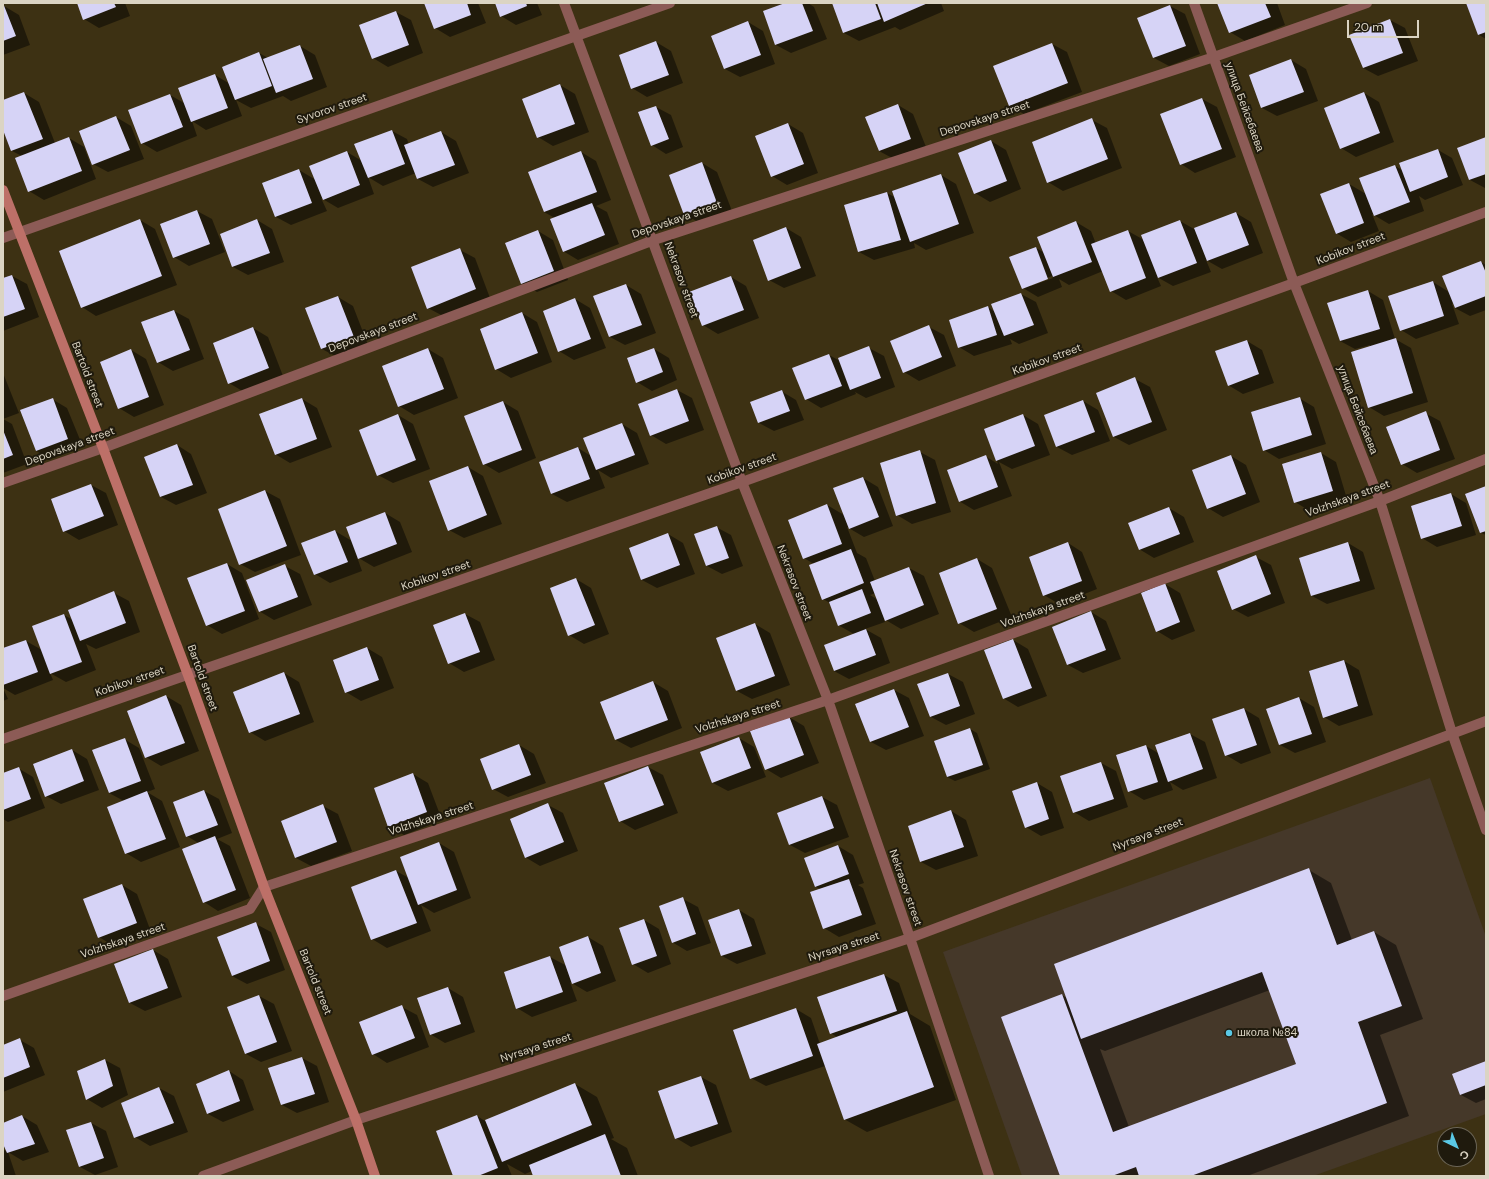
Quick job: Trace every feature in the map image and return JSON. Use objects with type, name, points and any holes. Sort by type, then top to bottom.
[{"type":"street","name":"Nekrasov street","points":[[564,3],[654,240],[742,482],[828,700],[910,938],[989,1176]]},
{"type":"street","name":"Syvorov street","points":[[3,238],[670,3]]},
{"type":"street","name":"улица Бейсебаева","points":[[1194,3],[1294,283],[1380,501],[1452,733],[1486,830]]},
{"type":"street","name":"Depovskaya street","points":[[3,483],[103,448],[654,240],[1214,57],[1367,3]]},
{"type":"street","name":"Bartold street","points":[[3,190],[103,448],[188,675],[264,887],[356,1120],[375,1176]]},
{"type":"street","name":"Kobikov street","points":[[3,739],[742,482],[1294,283],[1486,212]]},
{"type":"street","name":"Volzhskaya street","points":[[3,996],[250,909],[264,887],[828,700],[1380,501],[1486,459]]},
{"type":"street","name":"Nyrsaya street","points":[[203,1176],[356,1120],[910,938],[1486,721]]},
{"type":"shaded area","name":"школа №84","points":[[1430,778],[1486,937],[1486,1114],[1450,1127],[1437,1127],[1437,1132],[1313,1176],[1022,1176],[943,952]]},
{"type":"building","points":[[3,3],[16,36],[3,41]]},
{"type":"building","points":[[77,3],[114,3],[116,7],[83,20]]},
{"type":"building","points":[[424,3],[467,3],[471,15],[434,29]]},
{"type":"building","points":[[495,3],[526,3],[527,6],[500,17]]},
{"type":"building","points":[[785,3],[802,3],[813,31],[775,45],[763,11]]},
{"type":"building","points":[[832,3],[875,3],[881,19],[843,33]]},
{"type":"building","points":[[877,3],[928,3],[884,22]]},
{"type":"building","points":[[1217,3],[1265,3],[1271,17],[1229,33]]},
{"type":"building","points":[[1466,3],[1486,3],[1486,32],[1478,35]]},
{"type":"building","points":[[1170,5],[1186,46],[1153,58],[1137,18]]},
{"type":"building","points":[[396,11],[409,45],[372,59],[359,25]]},
{"type":"building","points":[[1390,19],[1403,53],[1363,68],[1349,35]]},
{"type":"building","points":[[748,21],[761,55],[724,69],[711,36]]},
{"type":"building","points":[[656,41],[669,75],[631,89],[619,55]]},
{"type":"building","points":[[1052,43],[1068,83],[1009,106],[993,66]]},
{"type":"building","points":[[300,45],[313,79],[276,93],[263,59]]},
{"type":"building","points":[[259,52],[272,86],[235,100],[222,67]]},
{"type":"building","points":[[1291,59],[1304,92],[1261,108],[1249,75]]},
{"type":"building","points":[[215,74],[228,108],[191,122],[178,88]]},
{"type":"building","points":[[560,84],[575,124],[537,138],[522,99]]},
{"type":"building","points":[[24,92],[43,139],[11,151],[3,130],[3,100]]},
{"type":"building","points":[[1364,92],[1380,133],[1340,149],[1324,108]]},
{"type":"building","points":[[170,94],[183,127],[141,144],[128,110]]},
{"type":"building","points":[[1202,98],[1222,149],[1180,165],[1160,114]]},
{"type":"building","points":[[898,104],[911,139],[879,151],[865,117]]},
{"type":"building","points":[[656,106],[669,139],[651,146],[638,112]]},
{"type":"building","points":[[116,116],[130,150],[92,165],[79,131]]},
{"type":"building","points":[[1092,118],[1108,159],[1047,183],[1032,142]]},
{"type":"building","points":[[788,123],[804,164],[771,177],[755,136]]},
{"type":"building","points":[[392,130],[405,164],[368,178],[354,144]]},
{"type":"building","points":[[441,131],[455,165],[417,179],[404,145]]},
{"type":"building","points":[[69,137],[82,171],[28,192],[15,158]]},
{"type":"building","points":[[1486,137],[1486,174],[1469,180],[1457,148]]},
{"type":"building","points":[[991,140],[1007,181],[974,194],[958,153]]},
{"type":"building","points":[[1438,149],[1448,177],[1410,192],[1399,163]]},
{"type":"building","points":[[347,151],[360,185],[323,200],[309,166]]},
{"type":"building","points":[[581,151],[597,192],[544,212],[528,172]]},
{"type":"building","points":[[702,162],[717,203],[684,215],[669,175]]},
{"type":"building","points":[[1395,165],[1410,202],[1374,216],[1359,178]]},
{"type":"building","points":[[299,169],[312,203],[275,217],[262,183]]},
{"type":"building","points":[[941,174],[959,224],[910,242],[892,191]]},
{"type":"building","points":[[1349,183],[1364,223],[1336,234],[1320,194]]},
{"type":"building","points":[[887,192],[901,240],[858,252],[844,205]]},
{"type":"building","points":[[592,203],[605,235],[563,252],[550,219]]},
{"type":"building","points":[[197,210],[210,244],[173,258],[160,224]]},
{"type":"building","points":[[1236,212],[1249,245],[1207,261],[1194,228]]},
{"type":"building","points":[[140,219],[162,276],[81,308],[59,251]]},
{"type":"building","points":[[257,219],[270,253],[232,267],[220,234]]},
{"type":"building","points":[[1180,220],[1197,263],[1158,278],[1141,235]]},
{"type":"building","points":[[1076,221],[1092,262],[1053,277],[1037,237]]},
{"type":"building","points":[[786,227],[801,268],[768,281],[753,240]]},
{"type":"building","points":[[538,230],[554,271],[521,284],[505,243]]},
{"type":"building","points":[[1128,230],[1146,278],[1110,292],[1091,244]]},
{"type":"building","points":[[1036,247],[1048,279],[1022,289],[1009,257]]},
{"type":"building","points":[[460,248],[476,289],[427,309],[411,267]]},
{"type":"building","points":[[1481,261],[1486,273],[1486,296],[1455,308],[1442,276]]},
{"type":"building","points":[[12,275],[25,309],[3,317],[3,278]]},
{"type":"building","points":[[731,276],[744,310],[702,326],[689,292]]},
{"type":"building","points":[[1433,281],[1444,316],[1400,331],[1388,296]]},
{"type":"building","points":[[626,284],[642,325],[609,337],[593,296]]},
{"type":"building","points":[[1368,290],[1380,329],[1340,341],[1327,303]]},
{"type":"building","points":[[1021,293],[1034,325],[1004,336],[991,304]]},
{"type":"building","points":[[338,296],[354,337],[321,349],[305,308]]},
{"type":"building","points":[[575,298],[591,339],[558,352],[543,311]]},
{"type":"building","points":[[988,306],[997,335],[958,348],[949,320]]},
{"type":"building","points":[[174,310],[190,350],[157,363],[141,322]]},
{"type":"building","points":[[522,312],[538,353],[495,370],[480,329]]},
{"type":"building","points":[[929,325],[942,357],[903,373],[890,341]]},
{"type":"building","points":[[253,327],[269,368],[228,384],[213,343]]},
{"type":"building","points":[[1396,338],[1413,393],[1368,408],[1351,352]]},
{"type":"building","points":[[1247,340],[1259,374],[1228,386],[1215,351]]},
{"type":"building","points":[[869,346],[881,378],[850,390],[838,358]]},
{"type":"building","points":[[428,348],[444,389],[398,407],[382,366]]},
{"type":"building","points":[[654,348],[663,372],[636,383],[627,358]]},
{"type":"building","points":[[131,349],[149,397],[118,409],[100,362]]},
{"type":"building","points":[[829,354],[842,386],[805,400],[792,368]]},
{"type":"building","points":[[1135,377],[1152,422],[1113,437],[1096,393]]},
{"type":"building","points":[[677,389],[689,421],[650,436],[638,404]]},
{"type":"building","points":[[782,390],[790,411],[758,423],[750,402]]},
{"type":"building","points":[[1300,397],[1312,435],[1263,451],[1251,412]]},
{"type":"building","points":[[53,398],[68,439],[36,451],[20,410]]},
{"type":"building","points":[[302,398],[317,439],[275,455],[259,414]]},
{"type":"building","points":[[1083,400],[1095,432],[1056,447],[1044,415]]},
{"type":"building","points":[[503,401],[522,450],[483,465],[464,416]]},
{"type":"building","points":[[1426,411],[1440,450],[1401,465],[1386,427]]},
{"type":"building","points":[[398,414],[416,460],[377,476],[359,430]]},
{"type":"building","points":[[1023,414],[1035,446],[996,461],[984,429]]},
{"type":"building","points":[[622,423],[635,455],[596,470],[583,438]]},
{"type":"building","points":[[3,430],[13,455],[3,459]]},
{"type":"building","points":[[177,444],[193,485],[160,497],[144,457]]},
{"type":"building","points":[[578,447],[590,479],[551,494],[539,462]]},
{"type":"building","points":[[920,450],[936,503],[896,516],[880,463]]},
{"type":"building","points":[[1321,452],[1333,491],[1294,503],[1282,464]]},
{"type":"building","points":[[986,455],[998,487],[959,502],[947,470]]},
{"type":"building","points":[[1231,455],[1246,494],[1207,509],[1192,470]]},
{"type":"building","points":[[468,466],[487,515],[448,531],[429,481]]},
{"type":"building","points":[[863,477],[879,517],[849,529],[833,488]]},
{"type":"building","points":[[91,484],[104,516],[63,532],[51,499]]},
{"type":"building","points":[[1486,486],[1486,531],[1480,533],[1465,494]]},
{"type":"building","points":[[265,490],[287,546],[239,565],[218,509]]},
{"type":"building","points":[[1451,493],[1462,526],[1421,539],[1411,506]]},
{"type":"building","points":[[827,504],[842,544],[803,559],[788,520]]},
{"type":"building","points":[[1169,507],[1180,534],[1139,550],[1128,523]]},
{"type":"building","points":[[385,512],[397,544],[358,559],[346,527]]},
{"type":"building","points":[[717,526],[729,558],[706,566],[694,534]]},
{"type":"building","points":[[335,530],[348,562],[314,575],[301,543]]},
{"type":"building","points":[[668,533],[680,565],[641,580],[629,548]]},
{"type":"building","points":[[1068,542],[1082,581],[1043,596],[1029,557]]},
{"type":"building","points":[[1348,542],[1360,581],[1311,596],[1299,558]]},
{"type":"building","points":[[851,549],[864,583],[822,600],[809,565]]},
{"type":"building","points":[[1256,555],[1271,594],[1232,610],[1217,571]]},
{"type":"building","points":[[977,558],[997,609],[958,624],[939,573]]},
{"type":"building","points":[[227,563],[245,611],[206,626],[187,578]]},
{"type":"building","points":[[285,564],[298,597],[259,612],[246,580]]},
{"type":"building","points":[[909,567],[924,605],[885,621],[870,582]]},
{"type":"building","points":[[576,578],[595,625],[568,636],[550,588]]},
{"type":"building","points":[[1165,583],[1180,622],[1156,632],[1141,593]]},
{"type":"building","points":[[862,589],[871,613],[838,626],[829,602]]},
{"type":"building","points":[[114,591],[126,623],[80,641],[68,610]]},
{"type":"building","points":[[1091,611],[1106,650],[1067,665],[1052,627]]},
{"type":"building","points":[[465,613],[480,652],[448,664],[433,625]]},
{"type":"building","points":[[64,614],[82,662],[50,674],[32,626]]},
{"type":"building","points":[[755,623],[775,676],[736,691],[716,638]]},
{"type":"building","points":[[866,629],[876,655],[834,671],[824,645]]},
{"type":"building","points":[[1013,639],[1032,688],[1003,699],[984,650]]},
{"type":"building","points":[[26,640],[38,672],[3,685],[3,648]]},
{"type":"building","points":[[367,647],[379,680],[345,693],[333,660]]},
{"type":"building","points":[[1344,660],[1358,706],[1323,718],[1309,671]]},
{"type":"building","points":[[284,672],[300,714],[249,733],[233,692]]},
{"type":"building","points":[[948,673],[960,706],[930,717],[917,684]]},
{"type":"building","points":[[653,681],[668,720],[615,740],[600,702]]},
{"type":"building","points":[[894,689],[909,727],[870,742],[855,704]]},
{"type":"building","points":[[166,695],[185,743],[145,758],[127,711]]},
{"type":"building","points":[[1299,697],[1312,734],[1279,745],[1266,709]]},
{"type":"building","points":[[1244,708],[1257,745],[1225,756],[1212,719]]},
{"type":"building","points":[[789,716],[804,755],[765,770],[750,731]]},
{"type":"building","points":[[970,728],[983,765],[947,777],[934,741]]},
{"type":"building","points":[[1190,733],[1203,769],[1168,782],[1155,745]]},
{"type":"building","points":[[739,737],[751,768],[712,783],[700,752]]},
{"type":"building","points":[[125,738],[141,781],[109,793],[92,750]]},
{"type":"building","points":[[519,744],[531,775],[492,790],[480,759]]},
{"type":"building","points":[[1146,745],[1158,782],[1128,792],[1116,755]]},
{"type":"building","points":[[72,749],[84,781],[45,797],[33,764]]},
{"type":"building","points":[[1101,762],[1114,799],[1073,813],[1060,776]]},
{"type":"building","points":[[648,766],[664,805],[619,822],[604,783]]},
{"type":"building","points":[[19,767],[31,799],[3,810],[3,773]]},
{"type":"building","points":[[413,773],[427,812],[388,827],[374,788]]},
{"type":"building","points":[[1037,782],[1049,819],[1025,828],[1012,791]]},
{"type":"building","points":[[204,790],[218,825],[186,837],[173,802]]},
{"type":"building","points":[[147,791],[166,839],[125,854],[107,807]]},
{"type":"building","points":[[822,796],[834,828],[789,845],[777,813]]},
{"type":"building","points":[[548,803],[564,842],[525,858],[510,819]]},
{"type":"building","points":[[323,804],[337,842],[295,858],[281,821]]},
{"type":"building","points":[[951,810],[964,847],[920,862],[908,826]]},
{"type":"building","points":[[215,836],[236,890],[203,903],[182,849]]},
{"type":"building","points":[[439,842],[457,890],[418,905],[400,857]]},
{"type":"building","points":[[838,845],[849,874],[815,887],[804,858]]},
{"type":"building","points":[[1309,868],[1337,945],[1374,931],[1402,1006],[1358,1022],[1387,1103],[1191,1176],[1139,1176],[1136,1167],[1112,1176],[1060,1176],[1001,1017],[1062,994],[1113,1132],[1296,1064],[1262,972],[1081,1039],[1054,964]]},
{"type":"building","points":[[396,870],[417,923],[371,940],[351,887]]},
{"type":"building","points":[[849,879],[862,915],[823,929],[810,892]]},
{"type":"building","points":[[122,884],[137,923],[98,938],[83,899]]},
{"type":"building","points":[[683,897],[696,934],[672,943],[659,906]]},
{"type":"building","points":[[739,909],[752,946],[721,956],[708,920]]},
{"type":"building","points":[[644,919],[657,956],[632,965],[619,928]]},
{"type":"building","points":[[256,922],[270,961],[232,976],[217,937]]},
{"type":"building","points":[[588,936],[601,973],[572,984],[559,947]]},
{"type":"building","points":[[153,949],[168,988],[129,1003],[114,964]]},
{"type":"building","points":[[550,956],[563,992],[516,1009],[504,972]]},
{"type":"building","points":[[884,974],[897,1011],[830,1034],[817,997]]},
{"type":"building","points":[[448,987],[461,1024],[430,1035],[417,998]]},
{"type":"building","points":[[259,995],[277,1042],[245,1054],[227,1007]]},
{"type":"building","points":[[402,1005],[415,1038],[372,1055],[359,1022]]},
{"type":"building","points":[[796,1008],[813,1056],[750,1079],[733,1030]]},
{"type":"building","points":[[907,1011],[934,1087],[844,1120],[817,1044]]},
{"type":"building","points":[[20,1038],[30,1067],[3,1078],[3,1045]]},
{"type":"building","points":[[302,1057],[315,1094],[281,1105],[268,1068]]},
{"type":"building","points":[[105,1059],[113,1086],[86,1100],[77,1071]]},
{"type":"building","points":[[1486,1061],[1486,1085],[1460,1095],[1452,1074]]},
{"type":"building","points":[[229,1070],[240,1101],[207,1114],[196,1084]]},
{"type":"building","points":[[701,1076],[718,1124],[675,1139],[658,1091]]},
{"type":"building","points":[[575,1083],[592,1125],[502,1162],[485,1120]]},
{"type":"building","points":[[159,1087],[174,1123],[134,1138],[121,1103]]},
{"type":"building","points":[[22,1115],[35,1144],[7,1153],[3,1144],[3,1123]]},
{"type":"building","points":[[477,1115],[498,1168],[478,1176],[453,1176],[436,1131]]},
{"type":"building","points":[[91,1122],[104,1158],[79,1167],[66,1130]]},
{"type":"building","points":[[605,1134],[621,1176],[533,1176],[529,1165]]},
{"type":"place","name":"школа №84","points":[[1229,1033]]}]
